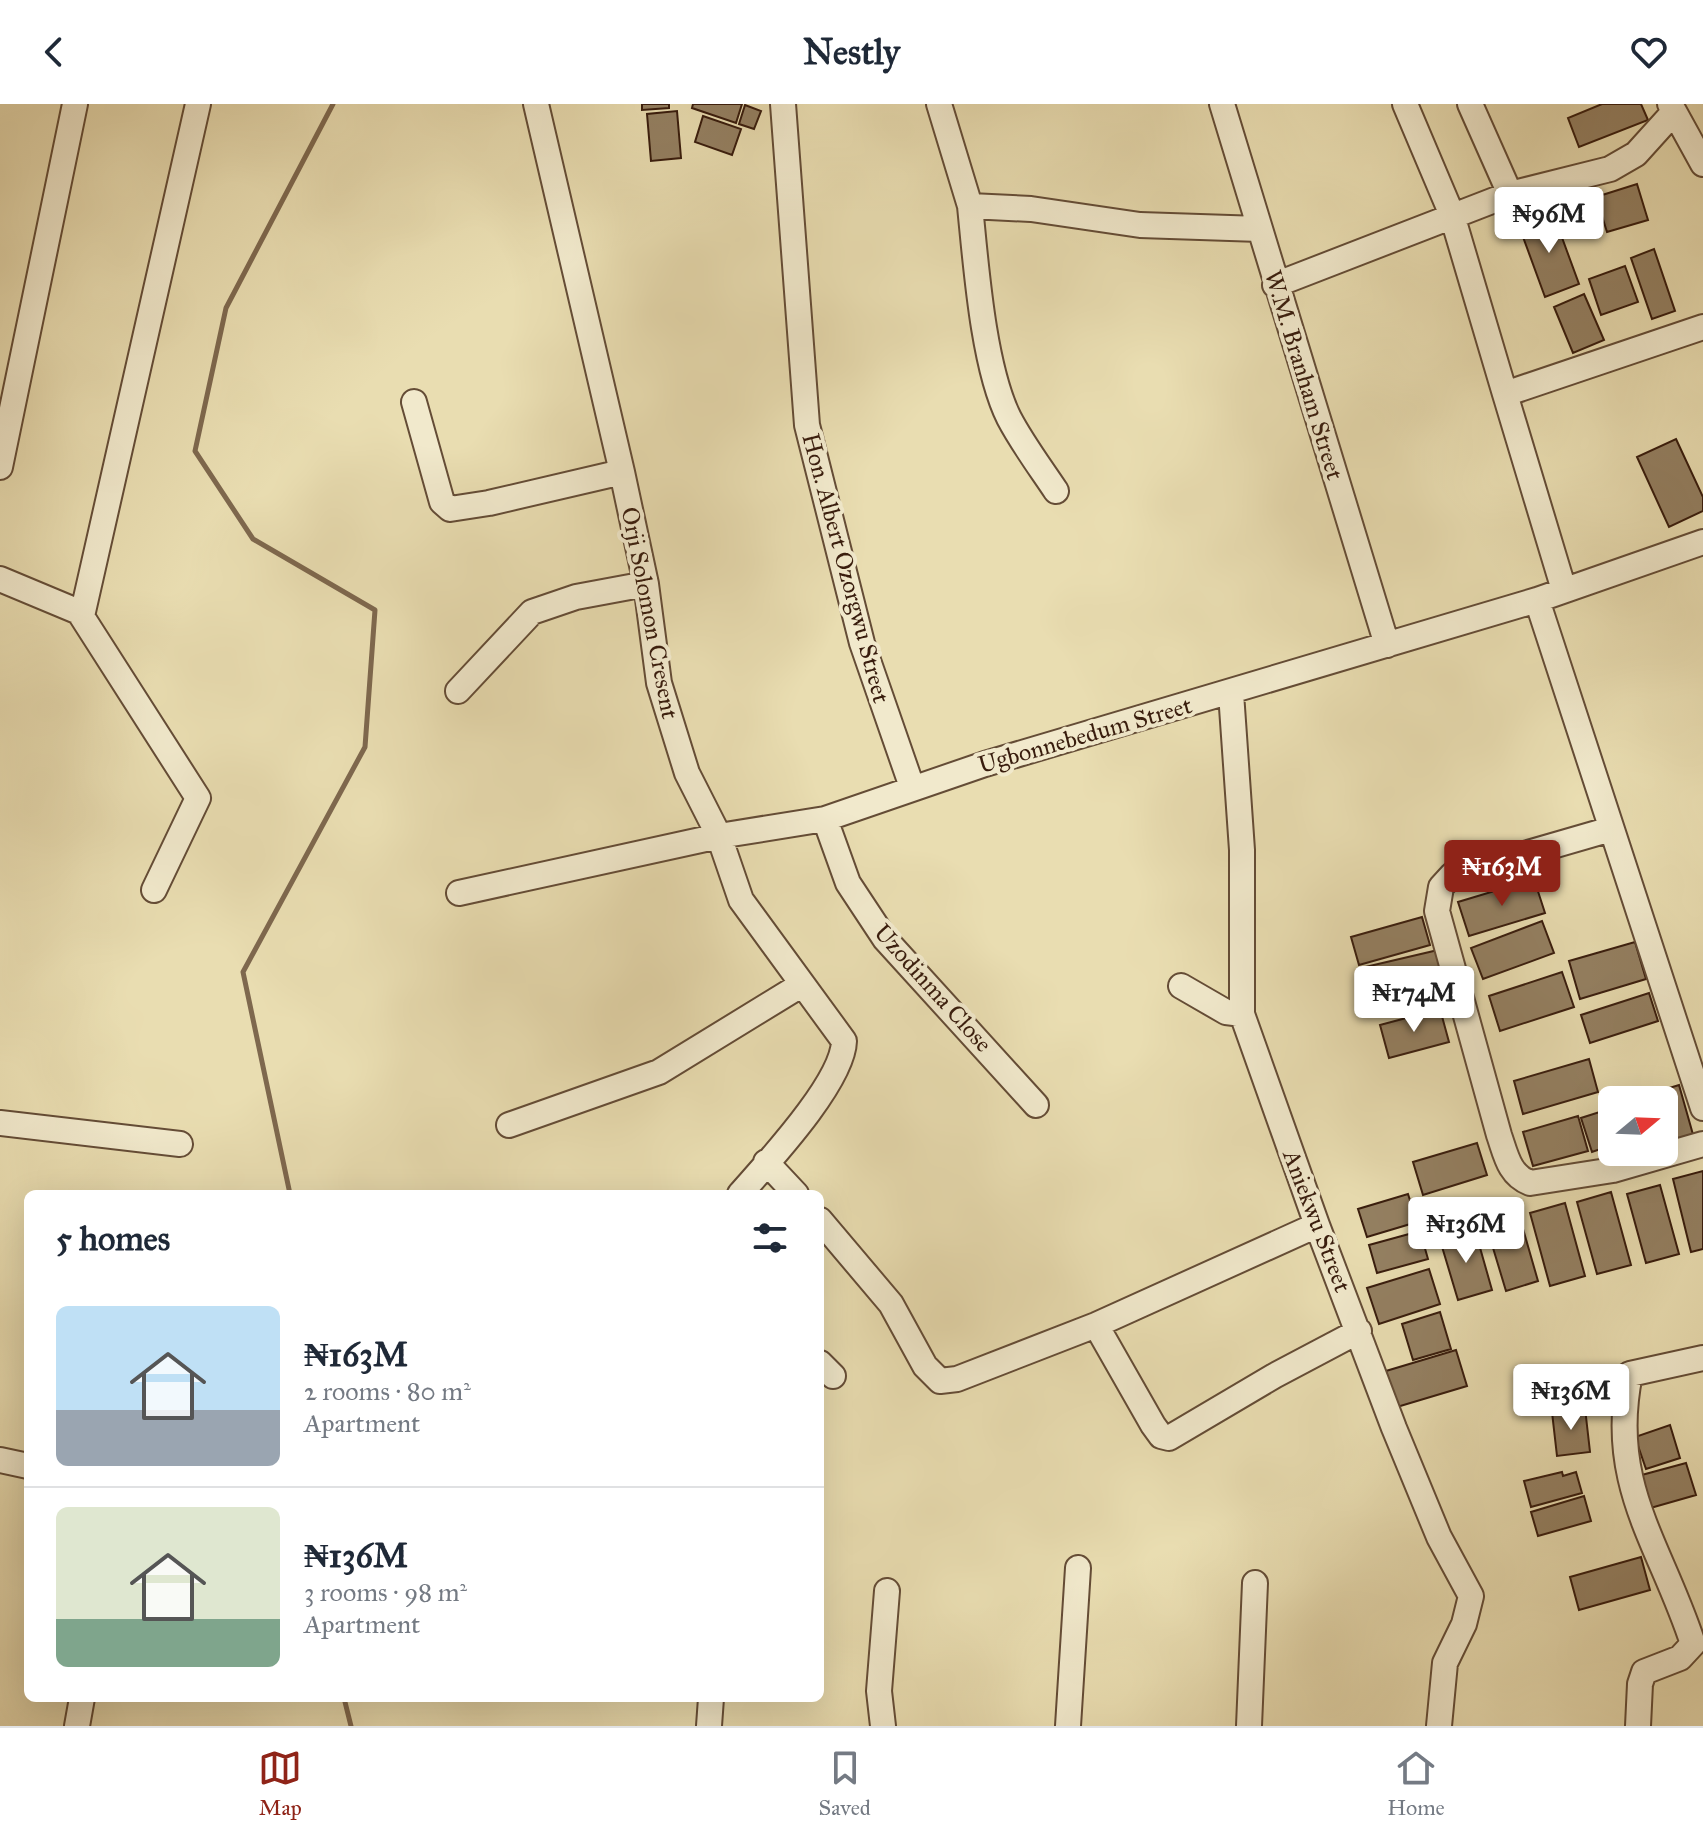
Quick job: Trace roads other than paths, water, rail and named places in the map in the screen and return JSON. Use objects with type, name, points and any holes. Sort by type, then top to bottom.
[{"type":"street","points":[[0,467],[75,104]]},
{"type":"street","points":[[82,616],[198,104]]},
{"type":"street","name":"Orji Solomon Cresent","points":[[536,104],[646,584],[659,683],[687,773],[701,806],[719,836],[741,900],[844,1041],[843,1055],[822,1094],[743,1190]]},
{"type":"street","name":"Hon. Albert Ozorgwu Street","points":[[783,104],[807,425],[823,501],[862,643],[912,787]]},
{"type":"street","points":[[939,104],[970,206],[987,339],[1003,402],[1056,491]]},
{"type":"street","name":"W.M. Branham Street","points":[[1222,104],[1387,645]]},
{"type":"street","points":[[1405,104],[1452,215],[1564,590]]},
{"type":"street","points":[[1470,104],[1510,194]]},
{"type":"street","points":[[1275,285],[1510,194],[1610,169],[1636,154],[1671,108],[1703,164]]},
{"type":"street","points":[[970,206],[1031,209],[1140,225],[1260,229]]},
{"type":"street","points":[[1505,394],[1703,327]]},
{"type":"street","points":[[414,402],[442,502],[450,509],[622,472]]},
{"type":"street","name":"Ugbonnebedum Street","points":[[459,893],[719,836],[825,819],[912,787],[1537,600],[1703,542]]},
{"type":"street","points":[[0,579],[82,616],[198,798],[154,890]]},
{"type":"street","points":[[458,691],[532,612],[576,597],[646,584]]},
{"type":"street","points":[[1537,600],[1703,1108]]},
{"type":"street","name":"Aniekwu Street","points":[[1231,693],[1242,850],[1242,1014],[1317,1225],[1424,1502],[1471,1596],[1464,1624],[1445,1663],[1439,1726]]},
{"type":"street","name":"Uzodinma Close","points":[[825,819],[848,883],[885,939],[1036,1105]]},
{"type":"street","points":[[1611,829],[1452,875],[1441,887],[1437,911],[1490,1106],[1509,1166],[1518,1179],[1530,1183],[1613,1170],[1703,1144]]},
{"type":"street","points":[[509,1125],[659,1072],[801,985]]},
{"type":"street","points":[[1181,986],[1226,1012],[1242,1014]]},
{"type":"street","points":[[0,1123],[180,1144]]},
{"type":"street","points":[[766,1162],[792,1190]]},
{"type":"street","points":[[824,1225],[891,1304],[934,1378],[957,1379],[1096,1325],[1317,1225]]},
{"type":"street","points":[[1096,1325],[1153,1425],[1161,1436],[1169,1438],[1274,1376],[1359,1331]]},
{"type":"street","points":[[1638,1726],[1640,1684],[1644,1672],[1680,1658],[1693,1644],[1639,1512],[1625,1454],[1622,1427],[1625,1400],[1630,1374],[1703,1358]]},
{"type":"street","points":[[0,1460],[24,1465]]},
{"type":"street","points":[[1068,1726],[1078,1568]]},
{"type":"street","points":[[1249,1726],[1255,1583]]},
{"type":"street","points":[[883,1726],[879,1691],[887,1591]]},
{"type":"street","points":[[77,1726],[81,1702]]},
{"type":"street","points":[[709,1726],[711,1702]]},
{"type":"waterway","points":[[289,1190],[243,972],[365,747],[375,610],[253,539],[195,451],[226,308],[333,104]]},
{"type":"waterway","points":[[345,1702],[351,1726]]}]
